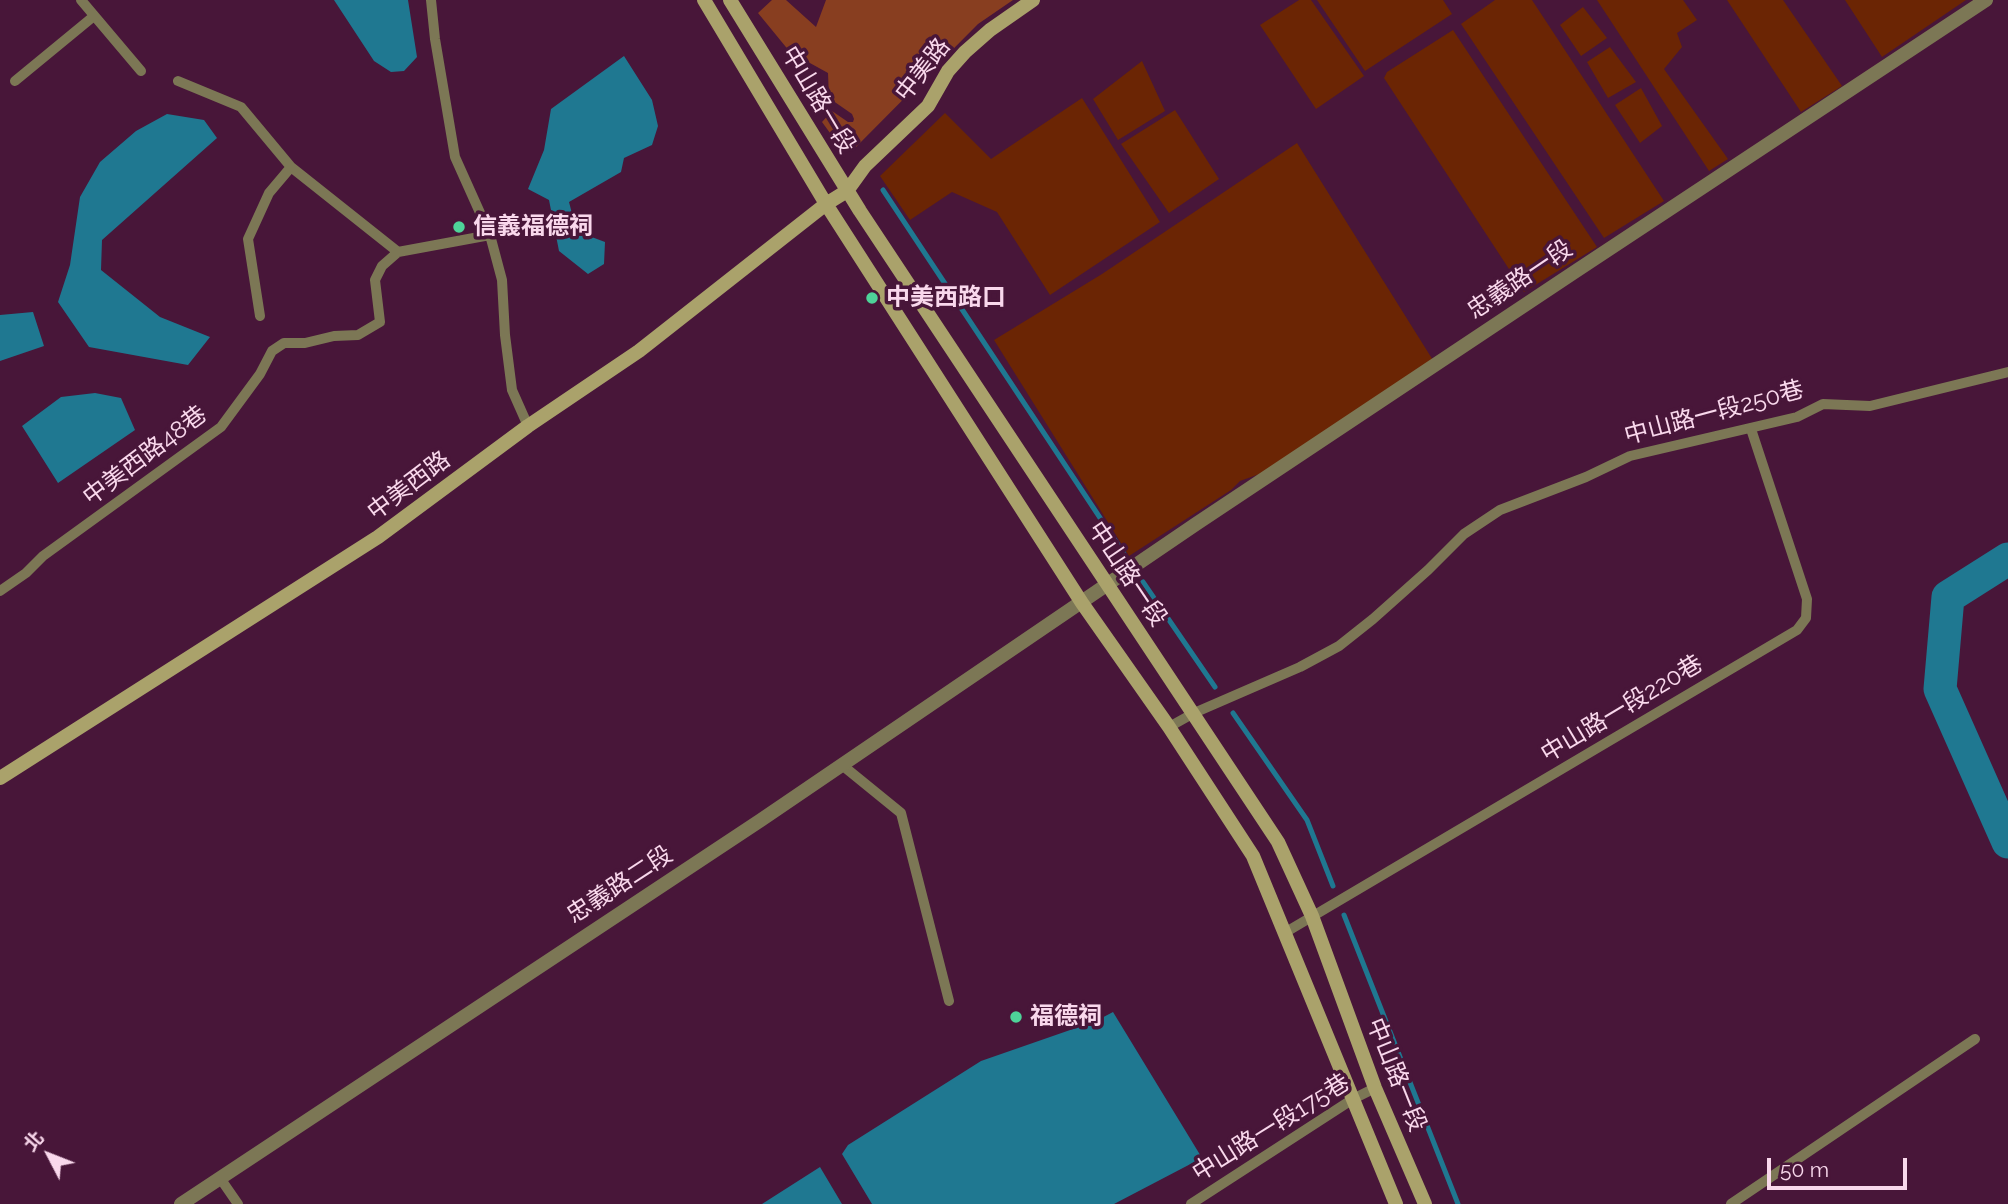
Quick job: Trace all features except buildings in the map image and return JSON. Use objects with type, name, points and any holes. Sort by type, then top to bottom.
[{"type":"street","name":"中山路一段","points":[[704,0],[826,204],[1082,603],[1169,727],[1254,856],[1396,1204]]},
{"type":"street","name":"中山路一段","points":[[730,0],[847,191],[1278,842],[1312,916],[1375,1088],[1425,1204]]},
{"type":"street","name":"中美路","points":[[826,204],[847,191],[865,166],[928,106],[948,71],[965,52],[990,30],[1033,0]]},
{"type":"street","name":"忠義路一段","points":[[1082,603],[1196,524],[1986,0]]},
{"type":"street","name":"中美西路","points":[[0,778],[378,537],[527,426],[639,351],[826,204]]},
{"type":"street","name":"忠義路二段","points":[[181,1204],[1082,603]]},
{"type":"lane","points":[[80,0],[141,71]]},
{"type":"lane","points":[[431,0],[455,157],[490,235],[502,279],[512,390],[527,426]]},
{"type":"lane","points":[[15,81],[94,16]]},
{"type":"lane","points":[[178,81],[241,107],[291,167],[398,252],[490,235]]},
{"type":"lane","points":[[260,316],[248,239],[269,193],[291,167]]},
{"type":"lane","name":"中美西路48巷","points":[[0,591],[26,573],[43,556],[221,427],[244,400],[272,351],[284,343],[305,343],[334,336],[358,335],[380,322],[375,280],[382,266],[398,252]]},
{"type":"lane","name":"中山路一段250巷","points":[[1169,727],[1339,646],[1373,620],[1464,534],[1500,510],[1586,477],[1630,456],[1797,417],[1823,404],[1870,406],[2008,372]]},
{"type":"lane","name":"中山路一段220巷","points":[[1286,932],[1797,630],[1806,618],[1807,599],[1751,429]]},
{"type":"lane","points":[[842,765],[901,813],[949,1001]]},
{"type":"lane","points":[[1731,1204],[1975,1039]]},
{"type":"lane","name":"中山路一段175巷","points":[[1191,1204],[1353,1099],[1375,1088]]},
{"type":"lane","points":[[220,1178],[238,1204]]},
{"type":"shaded area","points":[[772,0],[786,0],[816,27],[826,0],[1013,0],[978,24],[856,147],[838,144],[822,122],[832,111],[848,122],[853,122],[854,119],[852,114],[829,98],[828,73],[790,52],[758,13]]},
{"type":"shaded area","points":[[1299,0],[1311,0],[1364,76],[1316,109],[1260,25]]},
{"type":"shaded area","points":[[1317,0],[1443,0],[1452,14],[1365,71]]},
{"type":"shaded area","points":[[1495,0],[1532,0],[1664,201],[1604,238],[1461,24]]},
{"type":"shaded area","points":[[1597,0],[1683,0],[1697,20],[1677,33],[1682,47],[1664,69],[1728,159],[1709,171]]},
{"type":"shaded area","points":[[1727,0],[1783,0],[1842,86],[1801,112]]},
{"type":"shaded area","points":[[1845,0],[1966,0],[1882,57]]},
{"type":"shaded area","points":[[1583,7],[1607,38],[1581,56],[1560,25]]},
{"type":"shaded area","points":[[1453,30],[1597,247],[1524,292],[1384,78],[1387,72]]},
{"type":"shaded area","points":[[1610,47],[1636,82],[1608,98],[1587,62]]},
{"type":"shaded area","points":[[1142,61],[1165,111],[1118,140],[1093,99]]},
{"type":"shaded area","points":[[1641,88],[1662,126],[1640,143],[1615,105]]},
{"type":"shaded area","points":[[1082,98],[1160,222],[1050,295],[997,212],[952,192],[910,220],[880,176],[945,113],[991,159]]},
{"type":"shaded area","points":[[1175,110],[1219,179],[1169,213],[1121,144]]},
{"type":"shaded area","points":[[1297,143],[1436,365],[1290,463],[1240,481],[1231,490],[1129,556],[994,340],[1102,274]]},
{"type":"water","points":[[334,0],[408,0],[417,57],[404,71],[391,72],[374,61]]},
{"type":"water","points":[[624,56],[652,100],[658,126],[652,145],[624,158],[621,172],[569,202],[575,225],[589,236],[605,242],[604,264],[588,274],[559,251],[549,200],[528,189],[544,150],[551,109]]},
{"type":"water","points":[[167,114],[204,120],[217,138],[102,240],[101,270],[160,317],[210,337],[188,365],[89,347],[58,302],[70,265],[80,197],[100,162],[136,131]]},
{"type":"water","points":[[33,312],[44,346],[0,361],[0,315]]},
{"type":"water","points":[[95,393],[121,398],[135,430],[58,483],[22,426],[61,397]]},
{"type":"water","points":[[1113,1012],[1202,1158],[1114,1204],[872,1204],[842,1154],[848,1145],[981,1061],[1096,1021]]},
{"type":"water","points":[[820,1167],[842,1204],[762,1204]]},
{"type":"waterway","points":[[883,190],[1124,554]]},
{"type":"waterway","points":[[2008,559],[1948,597],[1940,689],[2008,842]]},
{"type":"waterway","points":[[1143,582],[1215,687]]},
{"type":"waterway","points":[[1233,713],[1307,820],[1333,886]]},
{"type":"waterway","points":[[1344,915],[1458,1204]]},
{"type":"place","name":"信義福德祠","points":[[459,227]]},
{"type":"place","name":"中美西路口","points":[[872,298]]},
{"type":"place","name":"福德祠","points":[[1016,1017]]}]
